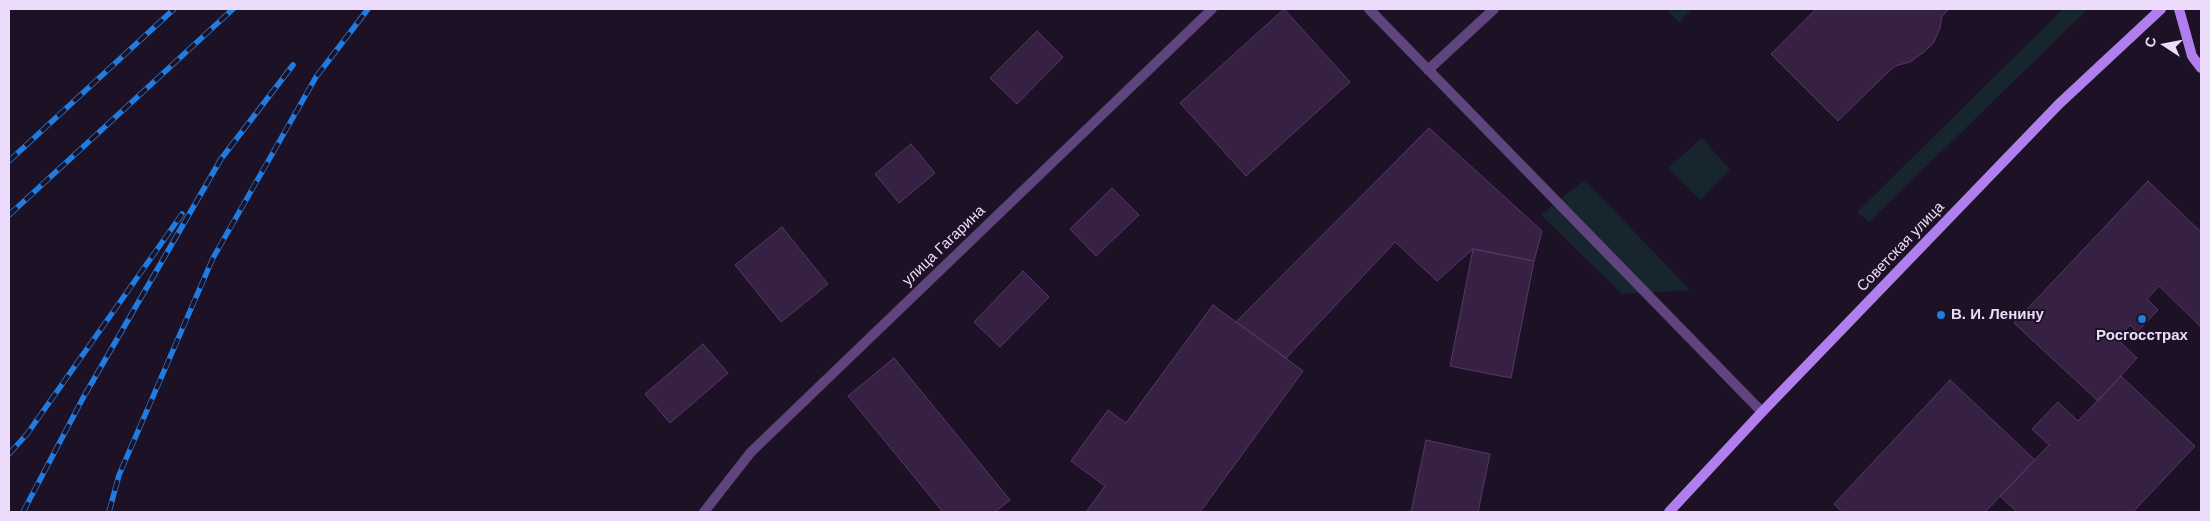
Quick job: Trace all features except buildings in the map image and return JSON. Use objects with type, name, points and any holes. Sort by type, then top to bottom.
[{"type":"street","name":"улица Гагарина","points":[[704,512],[751,452],[1212,9]]},
{"type":"street","points":[[1369,9],[1762,412]]},
{"type":"street","points":[[1428,70],[1494,9]]},
{"type":"street","name":"Советская улица","points":[[1669,512],[1762,412],[2059,104],[2161,9]]},
{"type":"street","points":[[2179,9],[2192,56],[2201,68]]},
{"type":"shaded area","points":[[1666,9],[1692,9],[1679,22]]},
{"type":"shaded area","points":[[2063,9],[2088,9],[1869,222],[1857,212]]},
{"type":"shaded area","points":[[1702,138],[1730,170],[1701,200],[1668,168]]},
{"type":"shaded area","points":[[1585,180],[1690,290],[1622,294],[1541,215]]},
{"type":"railway","points":[[9,161],[174,9]]},
{"type":"railway","points":[[9,215],[233,9]]},
{"type":"railway","points":[[109,512],[119,475],[213,258],[316,77],[368,9]]},
{"type":"railway","points":[[23,512],[83,398],[221,159],[293,65]]},
{"type":"railway","points":[[9,454],[27,434],[182,214]]},
{"type":"place","name":"В. И. Ленину","points":[[1941,315]]},
{"type":"place","name":"Росгосстрах","points":[[2142,319]]}]
